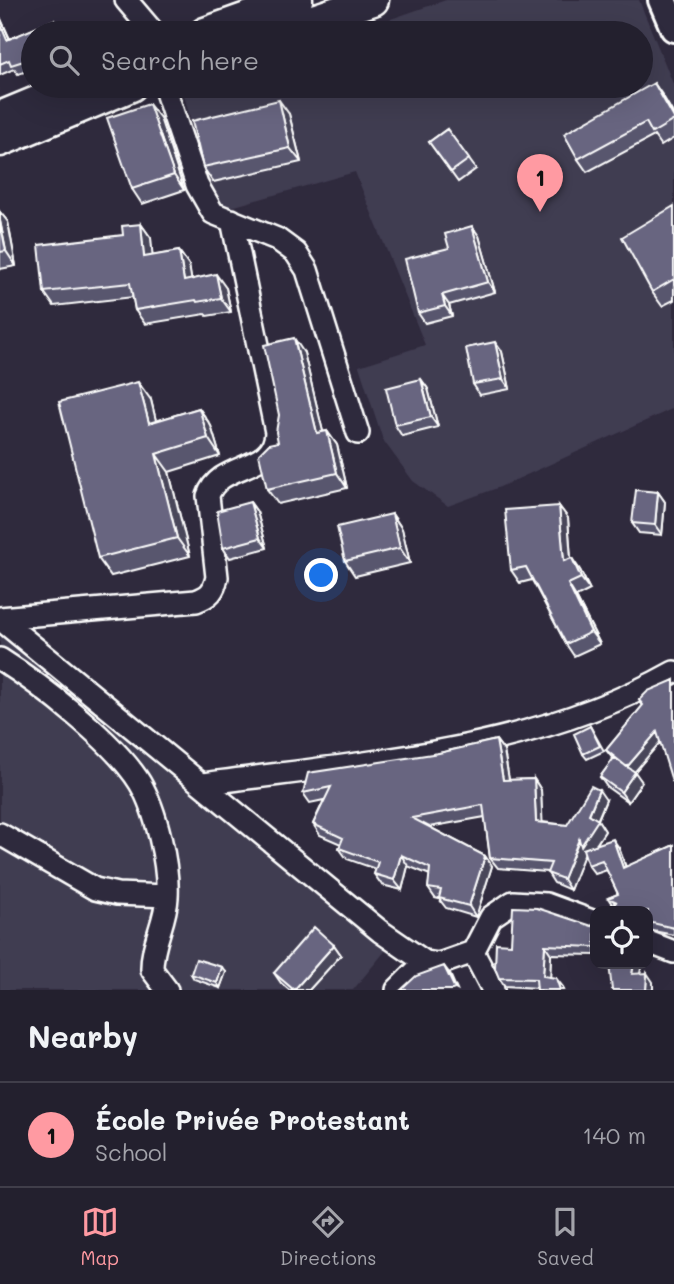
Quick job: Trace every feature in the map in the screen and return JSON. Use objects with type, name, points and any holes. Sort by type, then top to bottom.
[{"type":"main road","points":[[238,21],[297,0]]},
{"type":"main road","points":[[311,21],[373,0]]},
{"type":"main road","points":[[0,117],[46,98]]},
{"type":"main road","points":[[0,141],[102,98]]},
{"type":"street","points":[[126,0],[144,21]]},
{"type":"street","points":[[662,0],[674,28]]},
{"type":"street","points":[[168,98],[198,189],[214,213],[277,239],[296,253],[307,270],[358,433]]},
{"type":"street","points":[[0,618],[196,601],[208,597],[215,588],[217,577],[208,496],[211,485],[267,456],[276,445],[276,432],[232,220]]},
{"type":"street","points":[[0,618],[380,931],[425,962],[451,962],[473,952],[491,917],[513,902],[546,904],[590,920]]},
{"type":"street","points":[[0,659],[97,735],[138,780],[155,817],[167,895],[163,925],[152,960],[152,970],[167,990]]},
{"type":"street","points":[[202,785],[390,758],[511,737],[569,720],[674,672]]},
{"type":"street","points":[[0,834],[94,889],[117,894],[167,895]]},
{"type":"street","points":[[653,944],[674,952]]},
{"type":"street","points":[[473,952],[493,990]]},
{"type":"street","points":[[397,990],[425,962]]},
{"type":"shaded area","points":[[446,0],[639,0],[648,21],[385,21]]},
{"type":"shaded area","points":[[653,34],[674,86],[674,408],[500,487],[448,506],[413,481],[383,440],[359,366],[425,345],[355,172],[214,212],[185,98],[653,98]]},
{"type":"shaded area","points":[[0,632],[386,950],[353,990],[0,990]]},
{"type":"building","points":[[0,23],[7,40],[21,34],[21,62],[11,65],[9,60],[0,64]]},
{"type":"building","points":[[653,84],[674,120],[652,133],[646,122],[578,159],[564,134],[628,98],[653,98]]},
{"type":"building","points":[[279,100],[290,148],[203,167],[192,121]]},
{"type":"building","points":[[149,104],[174,175],[132,189],[107,118]]},
{"type":"building","points":[[447,129],[469,159],[451,172],[429,142]]},
{"type":"building","points":[[674,206],[674,279],[652,292],[622,237]]},
{"type":"building","points":[[0,221],[6,251],[0,252]]},
{"type":"building","points":[[141,224],[144,257],[179,251],[184,281],[216,274],[221,298],[135,310],[130,283],[44,292],[39,245],[123,235],[122,226]]},
{"type":"building","points":[[472,226],[488,282],[442,295],[445,306],[418,313],[405,259],[449,248],[445,234]]},
{"type":"building","points":[[294,338],[317,433],[327,431],[337,473],[267,489],[259,454],[269,444],[278,442],[276,432],[279,415],[264,345]]},
{"type":"building","points":[[495,342],[503,379],[473,384],[466,348]]},
{"type":"building","points":[[421,379],[431,417],[395,425],[386,388]]},
{"type":"building","points":[[138,382],[149,423],[199,408],[208,438],[156,454],[177,538],[98,558],[59,402]]},
{"type":"building","points":[[636,490],[658,492],[655,525],[632,523]]},
{"type":"building","points":[[250,502],[260,538],[223,548],[217,511]]},
{"type":"building","points":[[559,506],[564,561],[572,558],[581,578],[568,584],[591,632],[566,644],[526,567],[511,570],[505,510]]},
{"type":"building","points":[[392,514],[400,548],[345,561],[337,527]]},
{"type":"building","points":[[674,680],[672,781],[657,732],[627,767],[606,750],[643,705],[639,700],[648,691]]},
{"type":"building","points":[[590,726],[600,746],[583,754],[574,734]]},
{"type":"building","points":[[496,740],[503,780],[534,779],[536,822],[567,825],[591,786],[599,790],[589,814],[598,820],[581,846],[579,839],[563,879],[547,873],[551,863],[490,858],[483,805],[412,818],[485,856],[469,906],[439,898],[441,890],[428,888],[430,868],[401,855],[394,880],[374,874],[378,862],[339,848],[343,838],[313,824],[331,787],[303,793],[308,773],[439,753]]},
{"type":"building","points":[[614,758],[635,772],[621,792],[600,777]]},
{"type":"building","points":[[613,839],[623,868],[674,845],[674,928],[653,923],[653,906],[616,906],[614,902],[617,902],[608,898],[618,894],[602,860],[588,865],[583,849]]},
{"type":"building","points":[[513,907],[537,908],[590,925],[590,947],[545,945],[543,976],[556,978],[560,990],[537,990],[536,979],[499,978],[495,968],[496,943],[511,944]]},
{"type":"building","points":[[314,927],[334,945],[294,990],[274,973]]},
{"type":"building","points":[[196,959],[222,967],[217,983],[191,974]]},
{"type":"building","points":[[444,966],[455,989],[401,990],[416,976]]},
{"type":"building","points":[[610,969],[633,969],[632,974],[647,973],[646,990],[612,990]]},
{"type":"place","name":"École Privée Protestant","points":[[540,212]]}]
